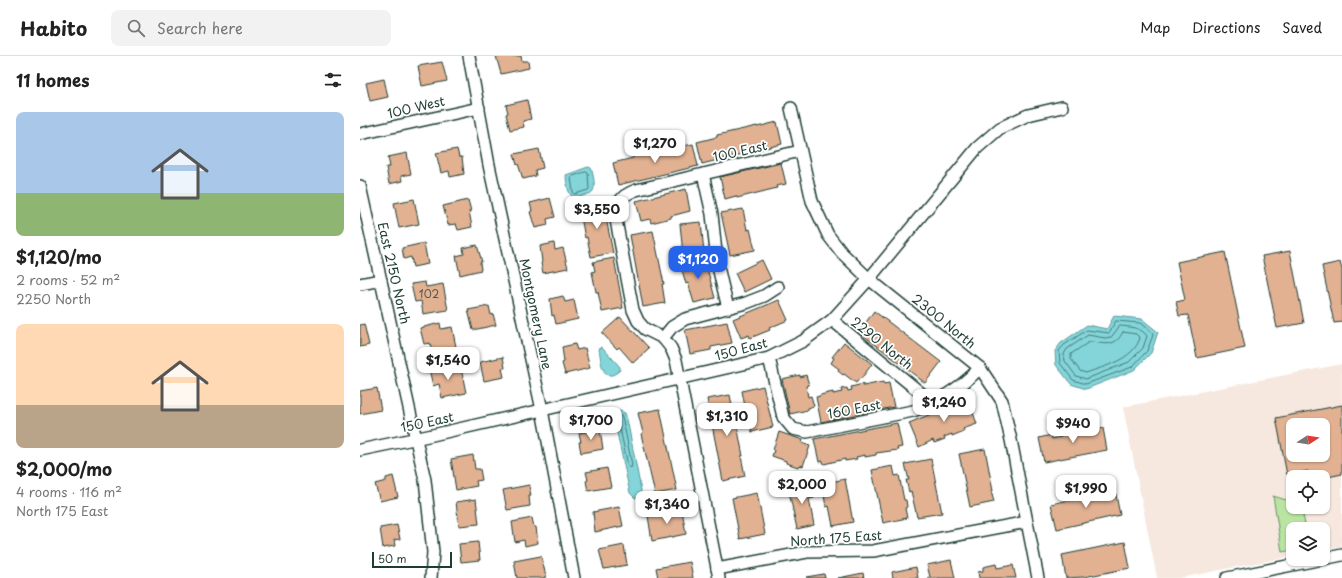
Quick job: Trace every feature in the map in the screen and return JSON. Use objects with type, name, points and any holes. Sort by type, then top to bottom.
[{"type":"street","name":"Montgomery Lane","points":[[469,56],[489,165],[542,410],[574,578]]},
{"type":"street","name":"150 East","points":[[360,450],[416,439],[769,358],[803,341],[832,320],[869,279],[977,148],[1000,128],[1028,115],[1062,107]]},
{"type":"street","name":"100 West","points":[[360,134],[478,108]]},
{"type":"street","name":"2300 North","points":[[791,108],[812,201],[828,235],[842,253],[869,279],[980,368],[1002,401],[1038,578]]},
{"type":"street","name":"100 East","points":[[663,338],[645,329],[638,321],[633,310],[616,220],[616,210],[620,200],[627,193],[636,190],[800,151]]},
{"type":"street","points":[[704,174],[712,214],[717,262],[728,308]]},
{"type":"street","name":"East 2150 North","points":[[360,186],[425,480],[433,552],[431,578]]},
{"type":"street","points":[[360,284],[381,280]]},
{"type":"street","points":[[718,573],[676,360],[671,348],[663,338],[672,327],[685,319],[746,303],[764,296],[778,287]]},
{"type":"street","name":"2290 North","points":[[832,320],[933,403]]},
{"type":"street","name":"160 East","points":[[769,358],[783,417],[793,429],[807,432],[913,411],[933,403],[966,381],[980,368]]},
{"type":"street","name":"North 175 East","points":[[718,573],[807,552],[873,551],[1027,522]]},
{"type":"street","points":[[1330,558],[1342,555]]},
{"type":"street","points":[[1227,578],[1288,566]]},
{"type":"shaded area","points":[[1342,364],[1342,547],[1330,549],[1330,522],[1286,522],[1286,557],[1180,578],[1157,578],[1123,407]]},
{"type":"green space","points":[[1273,496],[1286,500],[1286,514],[1303,514],[1304,522],[1286,522],[1286,551],[1282,552]]},
{"type":"water","points":[[588,167],[591,168],[593,176],[593,191],[575,198],[571,195],[568,188],[566,175]]},
{"type":"water","points":[[1114,316],[1142,319],[1158,332],[1151,353],[1134,370],[1086,389],[1071,384],[1056,365],[1055,351],[1061,343],[1087,325],[1107,329]]},
{"type":"water","points":[[600,347],[603,348],[620,367],[620,370],[616,373],[608,375],[604,370],[601,362]]},
{"type":"water","points":[[620,411],[625,413],[627,419],[641,490],[640,496],[635,498],[630,493],[614,419],[615,413]]},
{"type":"building","points":[[496,56],[521,56],[522,61],[528,61],[529,68],[501,74]]},
{"type":"building","points":[[442,62],[447,81],[422,86],[418,66]]},
{"type":"building","points":[[384,79],[388,97],[370,101],[366,83]]},
{"type":"building","points":[[527,100],[531,119],[523,121],[524,127],[510,130],[506,114],[508,113],[506,105]]},
{"type":"building","points":[[777,122],[782,144],[702,164],[697,142],[717,137],[717,135]]},
{"type":"building","points":[[693,144],[698,166],[618,185],[613,163],[633,158],[633,156]]},
{"type":"building","points":[[457,149],[459,157],[462,157],[464,174],[450,177],[449,171],[441,173],[436,153]]},
{"type":"building","points":[[539,149],[543,168],[535,170],[536,176],[523,179],[514,154]]},
{"type":"building","points":[[407,153],[411,174],[401,176],[402,181],[389,184],[386,167],[390,167],[388,157]]},
{"type":"building","points":[[781,163],[786,184],[776,186],[777,188],[737,198],[736,196],[725,199],[720,177]]},
{"type":"building","points":[[686,189],[690,211],[651,223],[650,219],[641,221],[636,201]]},
{"type":"building","points":[[550,198],[555,217],[547,219],[548,225],[535,228],[530,212],[532,211],[530,203]]},
{"type":"building","points":[[414,199],[419,224],[399,228],[394,203]]},
{"type":"building","points":[[468,200],[471,211],[469,211],[472,227],[458,230],[456,224],[448,225],[443,206]]},
{"type":"building","points":[[603,203],[613,253],[591,257],[587,237],[585,238],[581,217],[584,216],[583,207]]},
{"type":"building","points":[[743,209],[747,230],[750,229],[755,250],[730,255],[721,213]]},
{"type":"building","points":[[701,222],[704,252],[683,254],[680,224]]},
{"type":"building","points":[[653,231],[664,284],[662,284],[665,303],[643,307],[630,235]]},
{"type":"building","points":[[424,243],[428,264],[413,267],[411,257],[404,259],[402,248]]},
{"type":"building","points":[[554,243],[555,250],[563,248],[568,268],[543,273],[540,246]]},
{"type":"building","points":[[477,245],[482,262],[480,262],[481,270],[460,275],[456,256],[464,254],[463,248]]},
{"type":"building","points":[[1290,251],[1304,323],[1277,328],[1262,256]]},
{"type":"building","points":[[1225,252],[1245,348],[1197,358],[1188,315],[1179,316],[1176,302],[1185,300],[1177,262]]},
{"type":"building","points":[[704,257],[715,298],[694,303],[688,283],[686,284],[680,263]]},
{"type":"building","points":[[614,258],[623,308],[602,312],[592,272],[595,271],[593,262]]},
{"type":"building","points":[[762,260],[771,279],[744,292],[735,273]]},
{"type":"building","points":[[1340,262],[1342,270],[1342,322],[1334,323],[1322,266]]},
{"type":"building","points":[[425,282],[426,287],[443,284],[448,310],[423,314],[421,301],[415,302],[411,284]]},
{"type":"building","points":[[563,296],[565,302],[574,300],[578,319],[556,324],[554,315],[552,316],[550,299]]},
{"type":"building","points":[[779,300],[788,320],[769,328],[770,330],[750,338],[749,335],[741,338],[733,319]]},
{"type":"building","points":[[489,306],[491,315],[493,314],[496,325],[473,330],[468,310]]},
{"type":"building","points":[[874,311],[941,362],[925,383],[859,332]]},
{"type":"building","points":[[620,317],[649,348],[633,363],[619,347],[617,349],[602,333]]},
{"type":"building","points":[[727,322],[732,343],[711,347],[711,350],[690,354],[685,330]]},
{"type":"building","points":[[440,323],[441,329],[452,327],[457,352],[433,357],[430,343],[424,344],[420,328]]},
{"type":"building","points":[[364,324],[369,345],[360,347],[360,325]]},
{"type":"building","points":[[844,342],[872,364],[861,379],[860,378],[856,383],[838,371],[839,369],[831,363],[834,358],[832,357]]},
{"type":"building","points":[[575,344],[577,350],[585,348],[590,368],[565,374],[562,363],[564,362],[562,347]]},
{"type":"building","points":[[503,357],[505,368],[502,368],[504,377],[484,381],[480,362]]},
{"type":"building","points":[[449,365],[450,370],[461,368],[466,393],[442,398],[439,384],[433,386],[429,369]]},
{"type":"building","points":[[800,375],[800,377],[806,375],[809,385],[806,386],[808,397],[811,396],[814,406],[808,408],[808,410],[790,414],[782,379]]},
{"type":"building","points":[[883,382],[884,384],[889,383],[894,407],[821,422],[816,397],[833,392],[833,394],[842,392],[841,389],[847,388],[848,391],[852,390],[851,387],[863,384],[863,386]]},
{"type":"building","points":[[763,386],[773,427],[752,432],[742,391]]},
{"type":"building","points":[[377,388],[381,410],[360,414],[360,391]]},
{"type":"building","points":[[730,395],[743,456],[741,456],[745,476],[723,481],[707,399]]},
{"type":"building","points":[[968,399],[977,424],[963,429],[964,431],[952,436],[952,434],[944,437],[945,439],[934,443],[933,440],[919,447],[909,423]]},
{"type":"building","points":[[1342,405],[1342,474],[1330,477],[1330,470],[1286,470],[1276,418]]},
{"type":"building","points":[[660,409],[677,490],[655,494],[641,434],[643,433],[638,413]]},
{"type":"building","points":[[897,423],[902,447],[897,448],[898,450],[876,453],[876,455],[865,457],[865,455],[856,457],[857,459],[845,461],[845,459],[824,464],[823,461],[819,462],[814,439]]},
{"type":"building","points":[[1077,428],[1078,433],[1103,428],[1107,450],[1044,462],[1039,438],[1051,435],[1052,439],[1061,437],[1060,431]]},
{"type":"building","points":[[600,429],[603,449],[581,453],[579,433]]},
{"type":"building","points":[[779,432],[803,440],[802,443],[810,446],[803,466],[799,465],[798,467],[772,456]]},
{"type":"building","points":[[985,449],[994,502],[970,507],[959,454]]},
{"type":"building","points":[[473,455],[475,469],[480,469],[482,480],[476,481],[477,486],[456,490],[451,459]]},
{"type":"building","points":[[931,459],[942,513],[917,517],[911,491],[909,492],[906,480],[909,480],[905,464]]},
{"type":"building","points":[[893,466],[895,476],[899,475],[904,500],[906,500],[907,507],[905,508],[907,518],[883,523],[872,470]]},
{"type":"building","points":[[607,468],[611,487],[588,491],[586,472]]},
{"type":"building","points":[[393,476],[398,497],[380,501],[375,484],[386,481],[386,478]]},
{"type":"building","points":[[845,479],[853,522],[833,526],[829,506],[826,507],[822,484]]},
{"type":"building","points":[[808,483],[809,488],[811,487],[814,498],[809,499],[814,525],[797,529],[788,487]]},
{"type":"building","points":[[529,485],[531,496],[529,496],[530,506],[507,510],[503,490]]},
{"type":"building","points":[[1115,490],[1120,515],[1057,529],[1051,504]]},
{"type":"building","points":[[757,493],[765,534],[740,539],[732,498]]},
{"type":"building","points":[[476,499],[479,524],[459,526],[456,502]]},
{"type":"building","points":[[619,507],[623,526],[595,532],[593,512]]},
{"type":"building","points":[[682,510],[686,534],[652,541],[648,516]]},
{"type":"building","points":[[532,518],[534,527],[536,527],[538,543],[525,546],[524,540],[515,542],[512,522]]},
{"type":"building","points":[[397,525],[400,539],[394,540],[395,546],[383,548],[380,528]]},
{"type":"building","points":[[478,542],[480,560],[461,562],[459,544]]},
{"type":"building","points":[[1125,542],[1130,568],[1084,577],[1066,578],[1062,555]]},
{"type":"building","points":[[624,545],[627,565],[604,569],[599,550]]},
{"type":"building","points":[[541,556],[546,576],[545,578],[517,578],[514,561]]},
{"type":"building","points":[[951,560],[955,578],[928,578],[930,577],[927,565]]},
{"type":"building","points":[[690,562],[693,578],[658,578],[656,568]]},
{"type":"building","points":[[996,564],[997,568],[1013,565],[1016,578],[979,578],[978,572],[983,571],[983,567]]},
{"type":"building","points":[[916,567],[918,578],[893,578],[892,572]]},
{"type":"building","points":[[863,573],[864,578],[838,578]]},
{"type":"building","points":[[824,574],[825,578],[806,577]]}]
